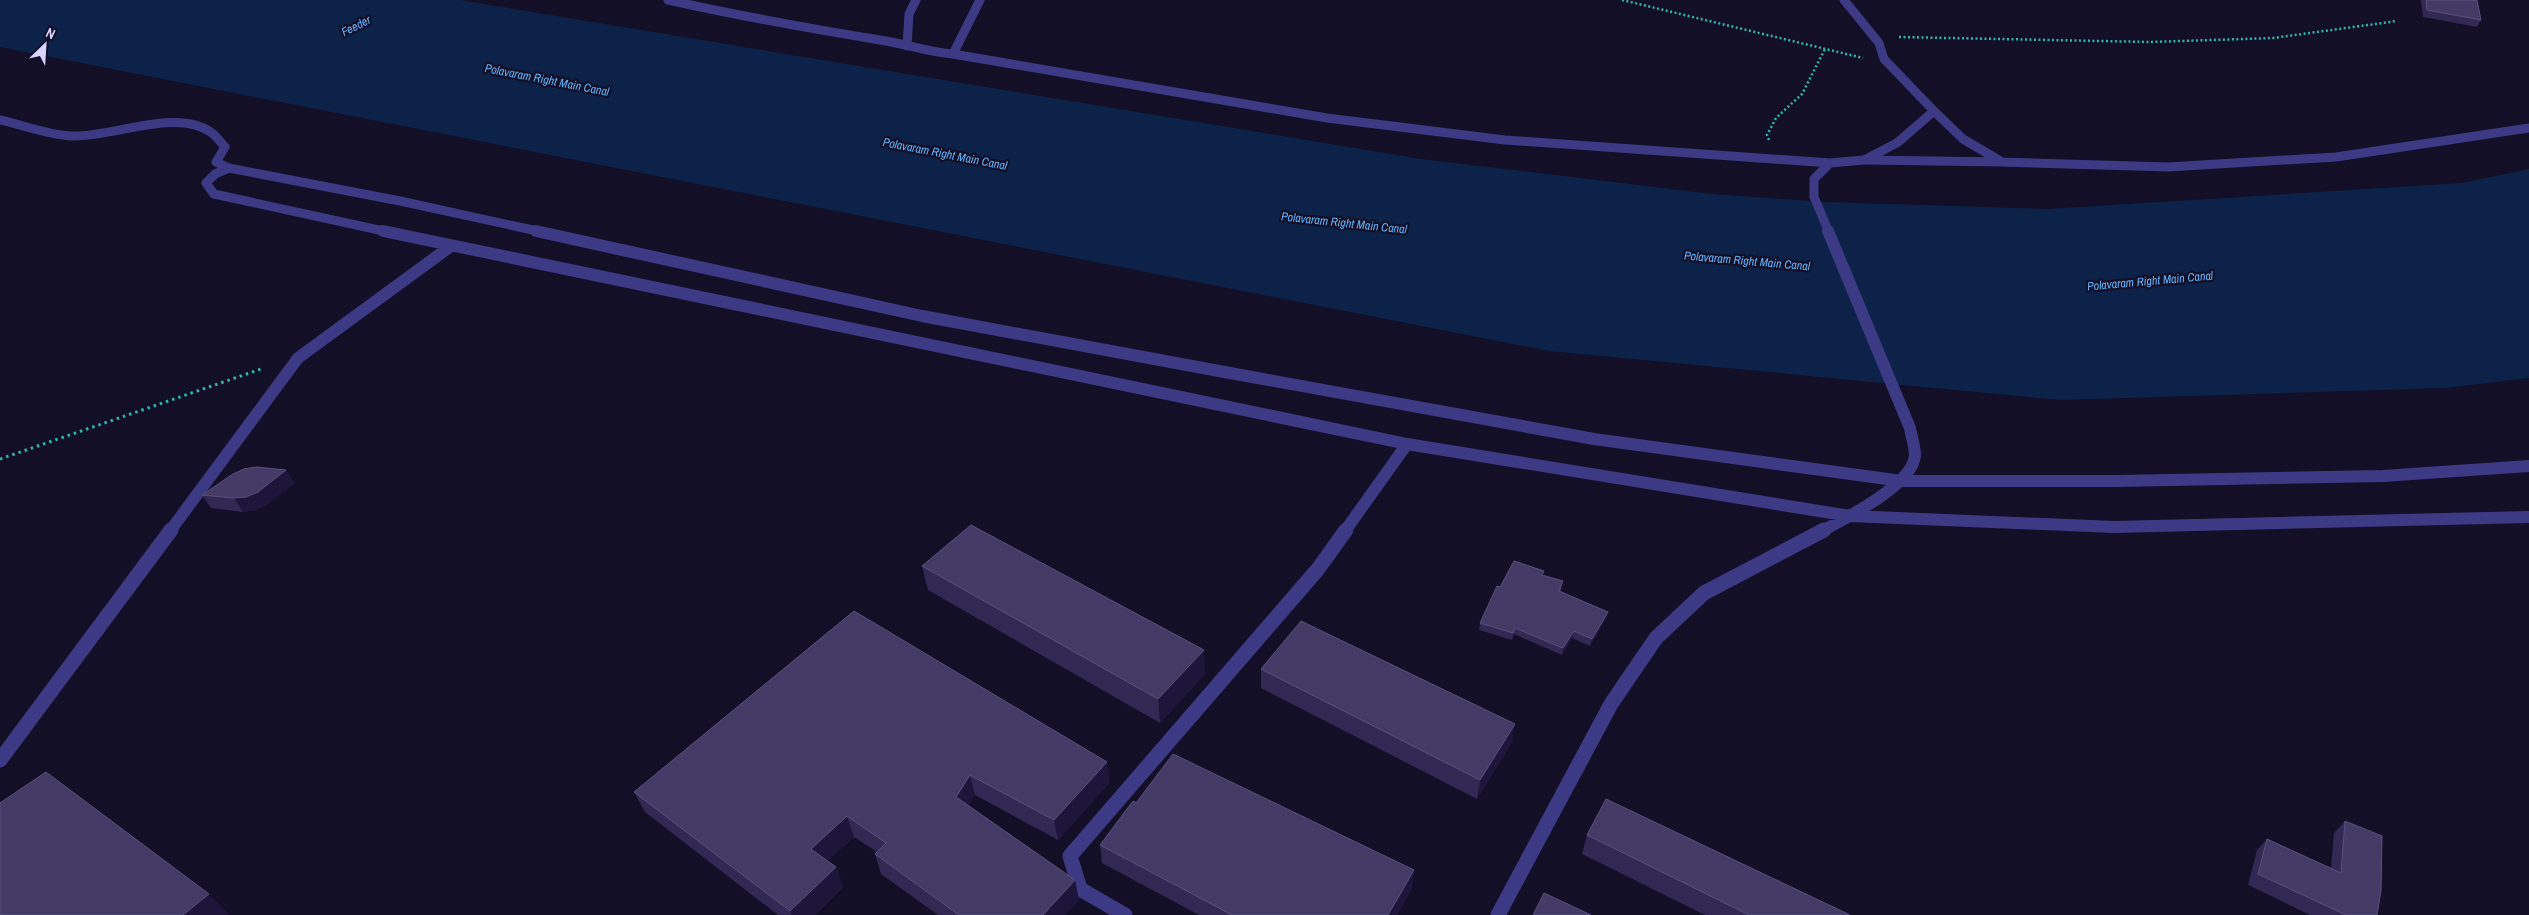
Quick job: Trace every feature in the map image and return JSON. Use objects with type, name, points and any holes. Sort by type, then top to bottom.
[{"type":"street","points":[[668,0],[772,22],[1172,94],[1327,118],[1505,140],[1830,163],[1864,160],[2168,167],[2336,157],[2529,128]]},
{"type":"street","points":[[907,46],[909,14],[916,0]]},
{"type":"street","points":[[953,54],[980,0]]},
{"type":"street","points":[[1844,0],[1879,43],[1884,59],[1934,111],[1963,139],[2002,162]]},
{"type":"street","points":[[1864,160],[1897,143],[1934,111]]},
{"type":"street","points":[[0,120],[72,136],[162,122],[184,124],[203,128],[219,136],[225,147],[216,162],[230,168],[400,201],[922,316],[1594,439],[1902,481],[2118,481],[2383,476],[2529,466]]},
{"type":"street","points":[[1498,915],[1611,704],[1656,638],[1704,593],[1850,516],[1902,481],[1915,456],[1910,428],[1814,197],[1814,179],[1830,163]]},
{"type":"street","points":[[230,168],[215,174],[206,183],[214,194],[451,246],[1407,444],[1850,516],[2114,527],[2529,517]]},
{"type":"street","points":[[0,760],[298,358],[451,246]]},
{"type":"street","points":[[1126,915],[1080,889],[1070,856],[1318,569],[1407,444]]},
{"type":"path","points":[[1622,0],[1863,58],[1884,59]]},
{"type":"path","points":[[1872,36],[2159,41],[2273,38],[2397,21]]},
{"type":"path","points":[[1776,159],[1767,135],[1776,118],[1802,94],[1826,49]]},
{"type":"path","points":[[0,459],[230,378],[298,358]]},
{"type":"water","points":[[0,0],[460,0],[1421,159],[1713,194],[1825,202],[2047,209],[2462,183],[2529,169],[2529,378],[2445,388],[2061,400],[1549,351],[0,47]]},
{"type":"building","points":[[2426,0],[2477,0],[2481,20],[2427,10]]},
{"type":"building","points":[[256,467],[286,470],[258,492],[246,497],[234,498],[202,495],[233,474],[244,469]]},
{"type":"building","points":[[971,525],[1204,650],[1158,699],[922,566]]},
{"type":"building","points":[[1514,561],[1544,571],[1542,575],[1563,581],[1559,591],[1608,612],[1592,639],[1574,631],[1563,648],[1515,628],[1513,633],[1480,623],[1497,586],[1500,587]]},
{"type":"building","points":[[854,611],[1107,762],[1054,820],[970,775],[956,797],[1075,880],[1043,915],[959,915],[875,854],[886,843],[847,816],[811,849],[836,867],[790,911],[634,792]]},
{"type":"building","points":[[1301,621],[1515,724],[1480,780],[1261,669]]},
{"type":"building","points":[[1173,754],[1414,870],[1388,915],[1232,915],[1100,845],[1133,801],[1136,803]]},
{"type":"building","points":[[46,772],[209,894],[183,915],[0,915],[0,803]]},
{"type":"building","points":[[1606,799],[1850,915],[1749,915],[1587,835]]},
{"type":"building","points":[[2345,821],[2382,836],[2381,891],[2377,915],[2346,915],[2258,874],[2267,839],[2341,873]]},
{"type":"building","points":[[1544,893],[1591,915],[1533,915]]},
{"type":"water label","name":"Feeder","points":[[356,26]]},
{"type":"water label","name":"Polavaram Right Main Canal","points":[[547,80]]},
{"type":"water label","name":"Polavaram Right Main Canal","points":[[945,154]]},
{"type":"water label","name":"Polavaram Right Main Canal","points":[[1344,223]]},
{"type":"water label","name":"Polavaram Right Main Canal","points":[[1747,261]]},
{"type":"water label","name":"Polavaram Right Main Canal","points":[[2150,281]]}]
